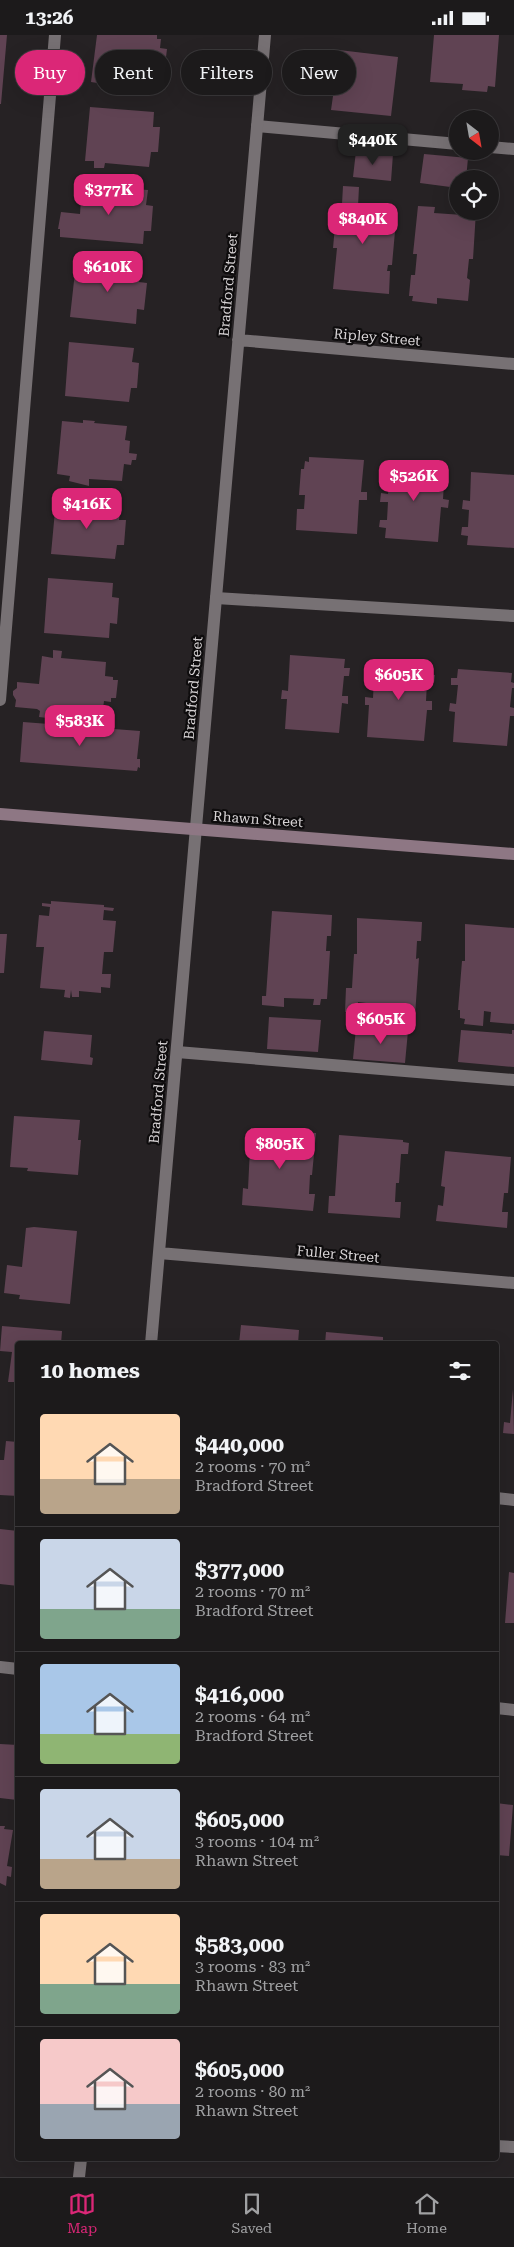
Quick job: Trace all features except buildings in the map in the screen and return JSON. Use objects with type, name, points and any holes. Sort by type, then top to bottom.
[{"type":"main road","name":"Rhawn Street","points":[[0,814],[514,854]]},
{"type":"street","points":[[0,700],[55,35]]},
{"type":"street","name":"Bradford Street","points":[[151,1341],[264,35]]},
{"type":"street","points":[[257,127],[449,143]]},
{"type":"street","points":[[499,148],[514,149]]},
{"type":"street","name":"Ripley Street","points":[[238,341],[514,364]]},
{"type":"street","points":[[216,598],[514,616]]},
{"type":"street","points":[[177,1052],[514,1080]]},
{"type":"street","name":"Fuller Street","points":[[159,1253],[514,1283]]},
{"type":"street","points":[[499,1498],[514,1500]]},
{"type":"street","points":[[0,1667],[15,1669]]},
{"type":"street","points":[[499,1709],[514,1710]]},
{"type":"street","points":[[499,2146],[514,2147]]},
{"type":"street","points":[[79,2177],[81,2161]]}]
